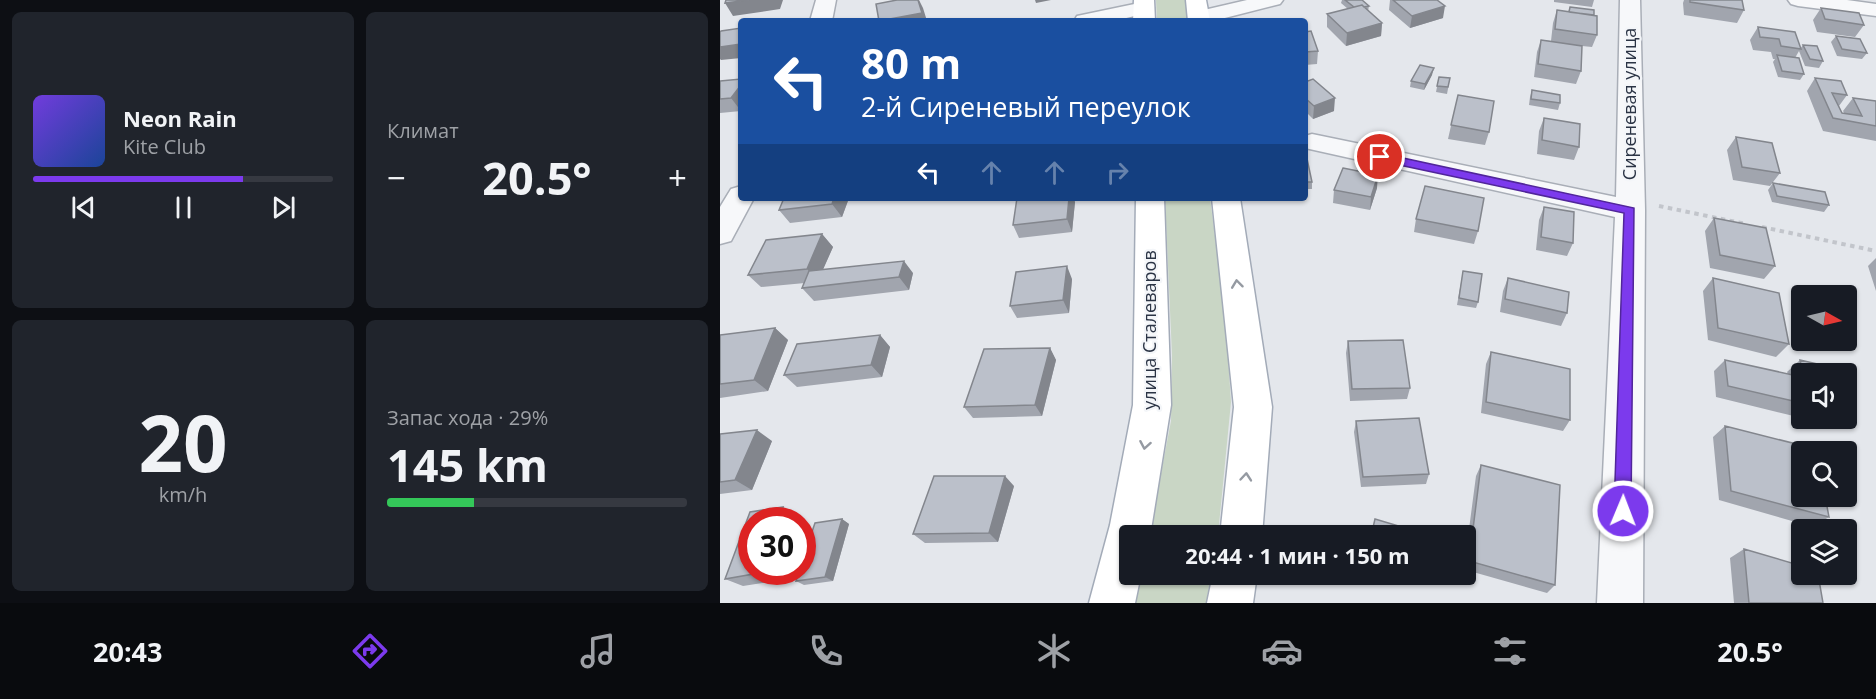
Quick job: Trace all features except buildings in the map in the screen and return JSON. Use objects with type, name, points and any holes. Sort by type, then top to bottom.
[{"type":"main road","name":"улица Сталеваров","points":[[1112,603],[1131,525],[1152,405],[1150,201]]},
{"type":"main road","points":[[1226,201],[1252,407],[1242,525]]},
{"type":"main road","points":[[1230,603],[1233,585]]},
{"type":"street","points":[[822,18],[826,0]]},
{"type":"street","points":[[1198,13],[1273,0]]},
{"type":"street","name":"Сиреневая улица","points":[[1620,603],[1630,205],[1630,0]]},
{"type":"street","points":[[1798,0],[1876,10]]},
{"type":"street","points":[[1101,18],[1144,10]]},
{"type":"street","points":[[1312,142],[1630,205]]},
{"type":"street","points":[[720,233],[738,201]]},
{"type":"path","points":[[1630,205],[1747,224]]},
{"type":"path","points":[[1759,227],[1876,251]]},
{"type":"green space","points":[[1156,0],[1185,0],[1188,18],[1157,18]]},
{"type":"green space","points":[[1165,201],[1210,201],[1225,313],[1231,402],[1219,525],[1151,525],[1171,421],[1172,355]]},
{"type":"green space","points":[[1139,585],[1209,585],[1206,603],[1135,603]]},
{"type":"route","points":[[1380,157],[1630,210],[1623,511]]}]
